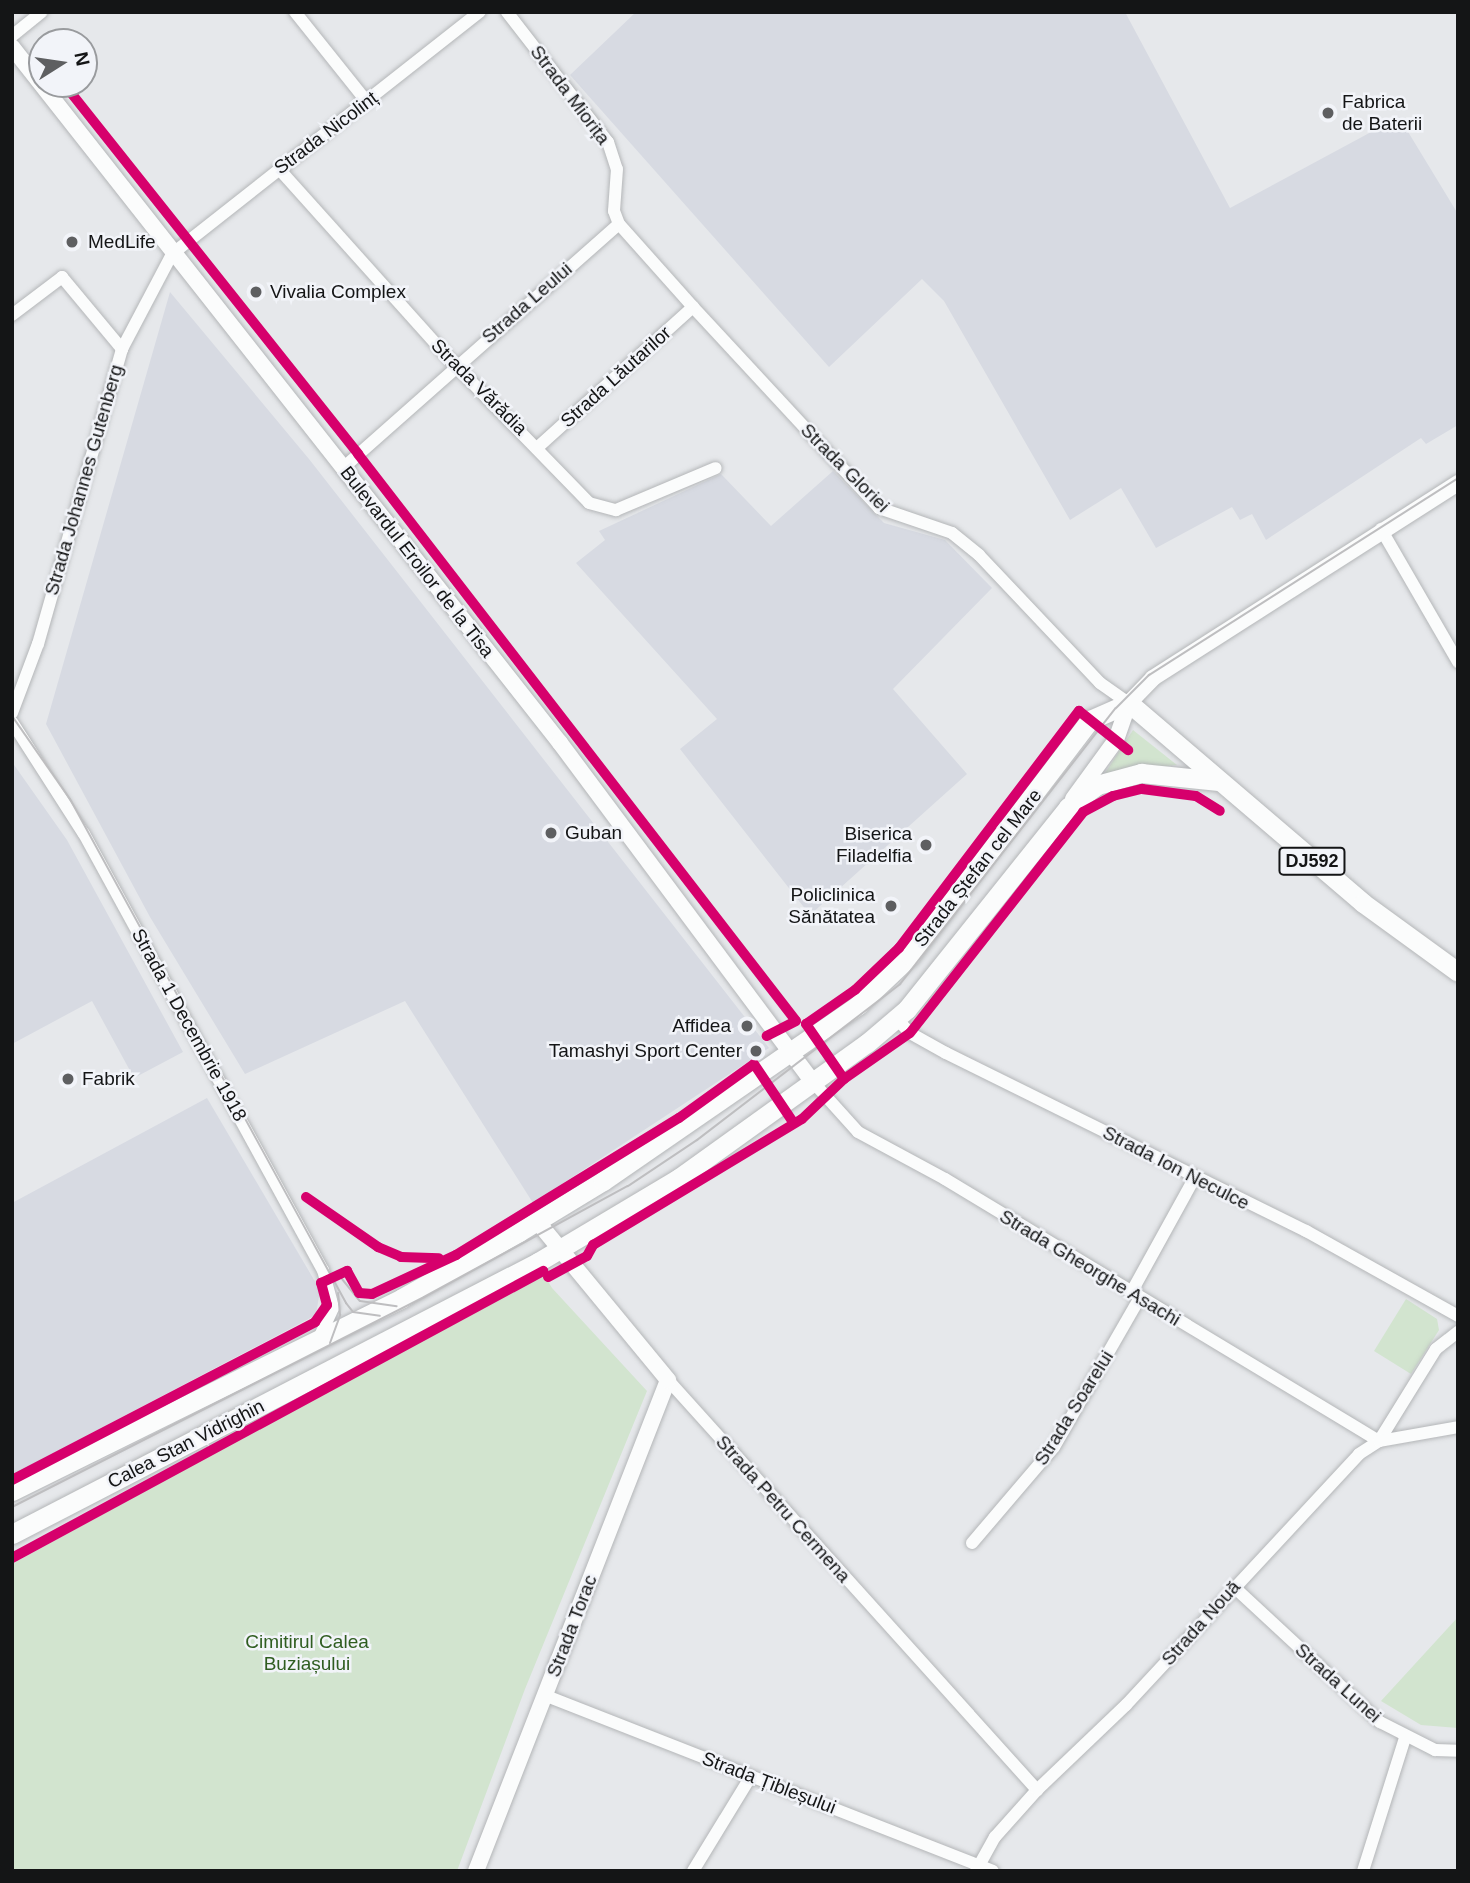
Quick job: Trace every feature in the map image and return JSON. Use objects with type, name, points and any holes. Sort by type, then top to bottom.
[{"type":"main road","name":"Strada Ștefan cel Mare","points":[[319,1337],[402,1298],[537,1222],[792,1051],[893,974],[1090,720],[1129,703]]},
{"type":"main road","name":"DJ592","points":[[1129,703],[1363,903],[1458,972]]},
{"type":"main road","points":[[1068,807],[1097,785],[1120,776],[1162,773],[1219,781]]},
{"type":"main road","name":"Strada Ștefan cel Mare","points":[[360,1353],[562,1249],[679,1178],[897,1018],[1068,807]]},
{"type":"main road","name":"Calea Stan Vidrighin","points":[[12,1491],[319,1337]]},
{"type":"main road","name":"Calea Stan Vidrighin","points":[[12,1534],[360,1353]]},
{"type":"street","points":[[12,36],[42,12]]},
{"type":"street","points":[[295,12],[367,102]]},
{"type":"street","name":"Strada Nicolinț","points":[[172,254],[480,12]]},
{"type":"street","name":"Strada Miorița","points":[[507,12],[608,142],[617,169],[614,211],[619,224]]},
{"type":"street","name":"Bulevardul Eroilor de la Tisa","points":[[12,47],[172,254],[560,743],[622,831],[813,1082]]},
{"type":"street","name":"Strada Vărădia","points":[[278,169],[455,365],[538,447],[589,503],[608,511],[716,468]]},
{"type":"street","name":"Strada Gloriei","points":[[619,224],[879,508],[954,536],[979,555],[1100,683],[1129,703]]},
{"type":"street","name":"Strada Leului","points":[[343,468],[455,365],[619,224]]},
{"type":"street","name":"Strada Johannes Gutenberg","points":[[12,713],[38,644],[122,349],[172,254]]},
{"type":"street","points":[[12,315],[62,277],[122,349]]},
{"type":"street","name":"Strada Lăutarilor","points":[[538,447],[693,307]]},
{"type":"street","name":"Strada Ștefan cel Mare","points":[[1068,807],[1116,740],[1129,703],[1174,663],[1381,529],[1458,484]]},
{"type":"street","points":[[1381,529],[1458,662]]},
{"type":"street","name":"Strada 1 Decembrie 1918","points":[[12,722],[71,810],[323,1270],[333,1308],[319,1337]]},
{"type":"street","name":"Strada Ion Neculce","points":[[897,1018],[911,1033],[946,1053],[1194,1179],[1306,1231],[1444,1312],[1458,1316]]},
{"type":"street","name":"Strada Gheorghe Asachi","points":[[813,1082],[858,1132],[945,1179],[1379,1441]]},
{"type":"street","name":"Strada Soarelui","points":[[972,1543],[1054,1447],[1194,1179]]},
{"type":"street","name":"Strada Petru Cermena","points":[[537,1222],[668,1380],[1037,1790]]},
{"type":"street","points":[[1379,1441],[1414,1380],[1445,1341],[1450,1329],[1444,1312]]},
{"type":"street","points":[[1445,1341],[1458,1332]]},
{"type":"street","name":"Strada Torac","points":[[476,1871],[668,1380]]},
{"type":"street","name":"Strada Nouă","points":[[977,1868],[995,1838],[1037,1790],[1126,1705],[1359,1454],[1379,1441],[1458,1427]]},
{"type":"street","name":"Strada Lunei","points":[[1234,1587],[1361,1707],[1405,1738],[1435,1750],[1458,1751]]},
{"type":"street","name":"Strada Țibleșului","points":[[544,1695],[977,1868],[993,1871]]},
{"type":"street","points":[[1363,1871],[1405,1738]]},
{"type":"street","points":[[693,1871],[751,1776]]},
{"type":"shaded area","points":[[636,12],[1125,12],[1230,208],[1399,117],[1458,214],[1458,425],[1426,444],[1421,438],[1266,540],[1252,514],[1240,520],[1232,507],[1156,548],[1121,488],[1070,520],[944,301],[922,279],[829,367],[570,75]]},
{"type":"shaded area","points":[[170,292],[309,459],[769,1048],[533,1203],[405,1001],[245,1074],[150,917],[46,724]]},
{"type":"shaded area","points":[[833,471],[884,523],[945,540],[992,588],[893,689],[967,774],[810,915],[680,749],[717,719],[576,563],[605,540],[599,531],[721,474],[771,526]]},
{"type":"shaded area","points":[[12,762],[67,840],[183,1052],[134,1078],[92,1001],[12,1044]]},
{"type":"shaded area","points":[[207,1098],[320,1290],[316,1315],[12,1475],[12,1203]]},
{"type":"green space","points":[[1133,730],[1177,765],[1105,773]]},
{"type":"green space","name":"Cimitirul Calea Buziașului","points":[[543,1273],[552,1288],[647,1391],[525,1689],[457,1871],[12,1871],[12,1564]]},
{"type":"green space","points":[[1406,1299],[1437,1319],[1439,1330],[1411,1374],[1374,1351]]},
{"type":"green space","points":[[1458,1617],[1458,1728],[1421,1725],[1381,1701]]},
{"type":"tram line","points":[[12,1507],[424,1297],[628,1186],[697,1140],[900,984],[1116,708],[1149,675],[1458,478]]},
{"type":"tram line","points":[[12,716],[70,799],[346,1303],[353,1312],[380,1316]]},
{"type":"tram line","points":[[342,1279],[360,1301],[397,1306]]},
{"type":"tram line","points":[[330,1343],[340,1315],[338,1293]]},
{"type":"cycle path","points":[[75,98],[358,454],[796,1021],[767,1036]]},
{"type":"cycle path","points":[[844,1079],[806,1024],[855,990],[899,948],[1079,711],[1128,750]]},
{"type":"cycle path","points":[[548,1277],[587,1256],[593,1245],[802,1119],[844,1079],[910,1033],[1083,812],[1113,796],[1142,789],[1196,796],[1220,811]]},
{"type":"cycle path","points":[[12,1480],[315,1322],[327,1305],[321,1283],[347,1271],[359,1293],[372,1294],[456,1255],[679,1118],[754,1064],[793,1122]]},
{"type":"cycle path","points":[[306,1197],[378,1247],[401,1257],[439,1258]]},
{"type":"cycle path","points":[[12,1558],[543,1271]]},
{"type":"place","name":"Fabrica de Baterii","points":[[1328,113]]},
{"type":"place","name":"MedLife","points":[[72,242]]},
{"type":"place","name":"Vivalia Complex","points":[[256,292]]},
{"type":"place","name":"Guban","points":[[551,833]]},
{"type":"place","name":"Biserica Filadelfia","points":[[926,845]]},
{"type":"place","name":"Policlinica Sănătatea","points":[[891,906]]},
{"type":"place","name":"Affidea","points":[[747,1026]]},
{"type":"place","name":"Tamashyi Sport Center","points":[[756,1051]]},
{"type":"place","name":"Fabrik","points":[[68,1079]]}]
